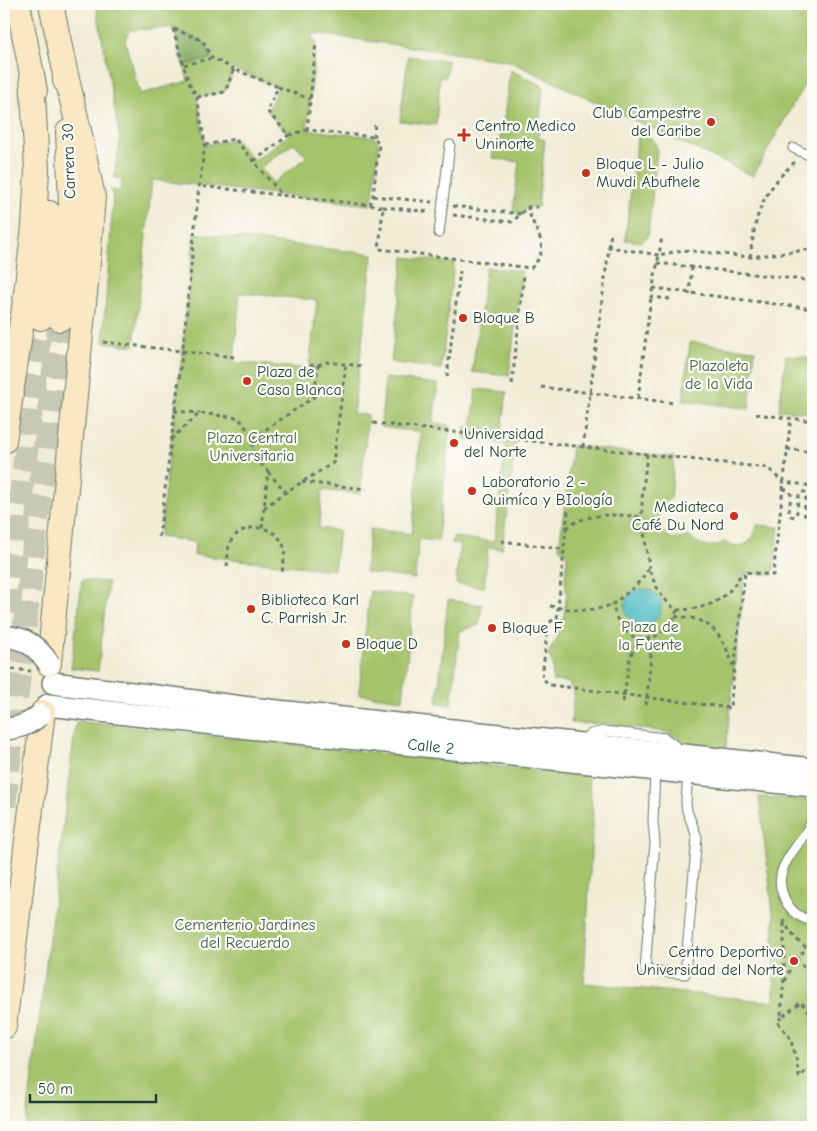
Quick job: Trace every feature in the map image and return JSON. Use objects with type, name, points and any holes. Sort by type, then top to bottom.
[{"type":"main road","name":"Carrera 30","points":[[18,4],[45,154],[49,217],[50,319],[71,204],[64,66],[51,4]]},
{"type":"main road","points":[[51,673],[93,197],[64,66]]},
{"type":"main road","points":[[4,441],[34,226],[37,170],[32,75]]},
{"type":"main road","points":[[4,1027],[44,711]]},
{"type":"street","points":[[4,637],[19,638],[32,644],[42,653],[51,673],[53,690],[44,711],[30,723],[17,728],[4,729]]},
{"type":"street","name":"Calle 2","points":[[51,673],[250,718],[655,769],[687,764],[813,769]]},
{"type":"street","name":"Calle 2","points":[[44,711],[250,718],[576,743],[813,786]]},
{"type":"lane","points":[[439,233],[450,145]]},
{"type":"lane","points":[[792,148],[813,157]]},
{"type":"lane","points":[[655,769],[653,821],[655,843],[645,970],[685,974],[697,837],[687,811],[687,764]]},
{"type":"lane","points":[[813,818],[808,831],[786,859],[782,869],[781,881],[789,907],[801,918],[813,921]]},
{"type":"path","points":[[159,537],[205,145],[197,97],[188,81],[173,28],[202,41],[212,58],[234,69],[310,99]]},
{"type":"path","points":[[307,130],[316,43]]},
{"type":"path","points":[[184,65],[212,58]]},
{"type":"path","points":[[197,97],[225,92],[234,69]]},
{"type":"path","points":[[278,87],[267,112],[289,135]]},
{"type":"path","points":[[370,205],[373,196],[379,144],[374,138],[375,122]]},
{"type":"path","points":[[254,161],[289,135],[307,130],[374,138]]},
{"type":"path","points":[[205,145],[235,139],[282,195]]},
{"type":"path","points":[[750,257],[758,214],[769,192],[802,152]]},
{"type":"path","points":[[199,186],[512,222],[528,207],[538,207]]},
{"type":"path","points":[[383,207],[379,249],[531,268],[538,259],[541,243],[528,207]]},
{"type":"path","points":[[583,447],[611,233]]},
{"type":"path","points":[[638,398],[651,297],[662,236]]},
{"type":"path","points":[[609,247],[659,255],[683,250],[750,257],[813,249]]},
{"type":"path","points":[[657,262],[813,281]]},
{"type":"path","points":[[689,294],[692,267]]},
{"type":"path","points":[[447,376],[460,271]]},
{"type":"path","points":[[512,384],[524,275]]},
{"type":"path","points":[[653,288],[813,309]]},
{"type":"path","points":[[651,297],[670,299]]},
{"type":"path","points":[[103,342],[234,356]]},
{"type":"path","points":[[310,364],[318,365],[326,362],[362,366]]},
{"type":"path","points":[[264,509],[286,492],[333,463],[346,364]]},
{"type":"path","points":[[253,438],[314,397],[318,365]]},
{"type":"path","points":[[541,387],[675,403]]},
{"type":"path","points":[[174,410],[239,418],[253,438],[252,454],[286,492]]},
{"type":"path","points":[[171,439],[200,413]]},
{"type":"path","points":[[756,414],[813,421]]},
{"type":"path","points":[[647,454],[642,517],[649,568],[655,586],[664,600],[677,610],[705,606],[718,601],[728,594],[741,574],[745,572],[773,575],[791,418]]},
{"type":"path","points":[[373,423],[768,468],[783,482],[813,486]]},
{"type":"path","points":[[787,449],[813,452]]},
{"type":"path","points":[[262,528],[268,471]]},
{"type":"path","points":[[302,482],[366,489]]},
{"type":"path","points":[[783,489],[788,490],[791,494],[789,512],[791,516],[795,517],[797,514],[798,495],[800,492],[805,492],[804,514],[806,518],[813,519]]},
{"type":"path","points":[[568,511],[557,618],[548,623],[542,678],[550,685],[730,708],[745,572]]},
{"type":"path","points":[[566,528],[586,517],[599,515],[642,517]]},
{"type":"path","points":[[227,566],[229,545],[233,538],[241,530],[262,528],[272,532],[282,541],[284,549],[282,573]]},
{"type":"path","points":[[501,541],[564,549]]},
{"type":"path","points":[[550,606],[588,610],[604,608],[639,583],[649,568]]},
{"type":"path","points":[[612,604],[616,620],[621,627],[630,635],[639,638],[648,638],[664,630],[669,626],[677,610]]},
{"type":"path","points":[[674,617],[693,618],[705,623],[716,632],[724,641],[734,667]]},
{"type":"path","points":[[623,702],[630,657],[639,638]]},
{"type":"path","points":[[646,705],[651,658],[648,638]]},
{"type":"path","points":[[781,917],[790,934],[811,950]]},
{"type":"path","points":[[782,1017],[780,1014],[783,987],[784,922]]},
{"type":"path","points":[[783,987],[796,958],[802,952],[811,950]]},
{"type":"path","points":[[796,958],[813,976]]},
{"type":"path","points":[[813,1017],[801,1002],[777,1022],[790,1038],[796,1057],[799,1077],[813,1065]]},
{"type":"green space","points":[[96,4],[813,4],[813,69],[753,176],[509,61],[312,33],[316,43],[307,130],[374,137],[379,144],[373,196],[370,205],[152,180],[134,346],[103,342],[113,198],[111,190],[120,191],[122,179],[114,178],[120,140]],"holes":[[[173,28],[203,41],[212,58],[184,65],[188,81],[140,94],[125,41],[129,30]],[[234,69],[278,87],[267,111],[289,135],[254,161],[235,139],[205,145],[197,97],[225,92]],[[294,143],[307,157],[273,183],[260,168]]]},
{"type":"green space","points":[[173,28],[203,41],[212,58],[184,65]]},
{"type":"green space","points":[[408,56],[448,61],[446,77],[440,77],[436,125],[400,121]]},
{"type":"green space","points":[[510,70],[543,86],[538,138],[545,140],[538,207],[528,207],[521,214],[513,212],[519,162],[492,158],[494,147],[502,134]]},
{"type":"green space","points":[[638,133],[653,140],[657,150],[648,236],[642,242],[625,240]]},
{"type":"green space","name":"Plaza Central Universitaria","points":[[194,233],[373,254],[353,414],[368,415],[360,494],[322,490],[319,528],[339,531],[334,570],[194,555],[195,542],[159,537],[183,347]],"holes":[[[240,293],[317,300],[309,369],[234,362]]]},
{"type":"green space","points":[[404,257],[454,263],[441,369],[391,362]]},
{"type":"green space","points":[[486,267],[522,271],[509,376],[472,372]]},
{"type":"green space","name":"Plazoleta de la Vida","points":[[690,342],[755,350],[749,409],[683,400]]},
{"type":"green space","points":[[786,355],[813,358],[813,413],[779,410]]},
{"type":"green space","points":[[385,378],[438,384],[433,423],[450,425],[438,541],[419,539],[415,579],[365,572],[370,529],[412,534],[421,432],[381,427]]},
{"type":"green space","points":[[476,389],[507,392],[502,431],[517,432],[502,549],[488,547],[484,587],[456,584],[460,544],[452,543],[453,537],[494,542],[506,444],[464,439],[465,427],[472,427]]},
{"type":"green space","name":"Plaza de la Fuente","points":[[572,446],[674,457],[671,498],[663,506],[659,514],[661,529],[672,538],[680,539],[688,536],[706,546],[714,546],[725,542],[738,546],[747,544],[750,541],[755,534],[757,525],[779,527],[773,575],[745,573],[725,755],[694,751],[675,736],[665,732],[610,724],[571,723],[574,692],[568,682],[552,681],[553,665],[548,653],[557,638],[558,627],[563,621],[567,593],[565,581],[567,558],[566,553],[559,548]]},
{"type":"green space","points":[[82,580],[108,582],[98,671],[71,668]]},
{"type":"green space","points":[[370,591],[413,597],[403,700],[359,694]]},
{"type":"green space","points":[[448,600],[482,605],[479,625],[460,631],[451,705],[437,703]]},
{"type":"green space","name":"Cementerio Jardines del Recuerdo","points":[[76,721],[588,776],[593,814],[584,983],[774,1002],[774,921],[759,797],[813,800],[813,1127],[26,1127]]},
{"type":"water","points":[[643,589],[650,590],[656,594],[660,600],[660,614],[656,620],[650,624],[643,625],[636,624],[630,620],[626,614],[625,607],[626,600],[630,594],[636,590]]},
{"type":"tunnel","points":[[4,649],[41,318]]},
{"type":"tunnel","points":[[4,806],[60,319]]},
{"type":"place","name":"Club Campestre del Caribe","points":[[711,122]]},
{"type":"place","name":"Centro Medico Uninorte","points":[[464,135]]},
{"type":"place","name":"Bloque L - Julio Muvdi Abufhele","points":[[586,173]]},
{"type":"place","name":"Bloque B","points":[[463,318]]},
{"type":"place","name":"Plaza de Casa Blanca","points":[[247,381]]},
{"type":"place","name":"Universidad del Norte","points":[[454,443]]},
{"type":"place","name":"Laboratorio 2 - Quimíca y BIología","points":[[472,491]]},
{"type":"place","name":"Mediateca Café Du Nord","points":[[734,516]]},
{"type":"place","name":"Biblioteca Karl C. Parrish Jr.","points":[[251,609]]},
{"type":"place","name":"Bloque F","points":[[492,628]]},
{"type":"place","name":"Bloque D","points":[[346,644]]},
{"type":"place","name":"Centro Deportivo Universidad del Norte","points":[[794,961]]}]
